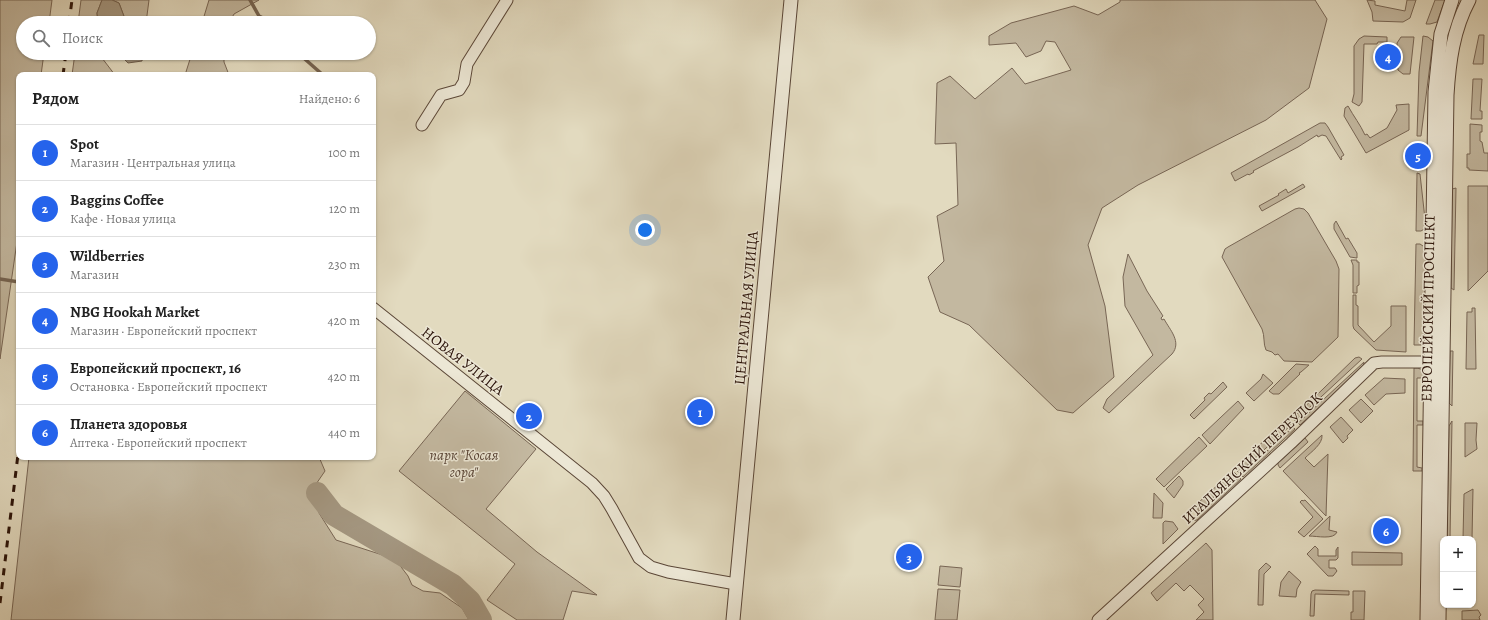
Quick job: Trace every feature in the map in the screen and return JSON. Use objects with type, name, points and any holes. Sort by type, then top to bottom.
[{"type":"street","points":[[422,125],[441,95],[458,90],[464,82],[467,64],[507,0]]},
{"type":"street","name":"ЦЕНТРАЛЬНАЯ УЛИЦА","points":[[733,620],[791,0]]},
{"type":"street","name":"ЕВРОПЕЙСКИЙ ПРОСПЕКТ","points":[[1439,620],[1435,92],[1441,34],[1452,0]]},
{"type":"street","name":"ЕВРОПЕЙСКИЙ ПРОСПЕКТ","points":[[1427,620],[1448,68],[1454,37],[1463,10],[1469,0]]},
{"type":"street","name":"НОВАЯ УЛИЦА","points":[[376,310],[592,482],[604,496],[640,558],[651,567],[668,572],[736,584]]},
{"type":"street","name":"ИТАЛЬЯНСКИЙ ПЕРЕУЛОК","points":[[1098,620],[1291,443],[1374,363],[1437,362]]},
{"type":"green space","points":[[0,0],[52,0],[50,16],[16,16],[16,60],[43,60],[41,72],[16,72],[16,249],[0,359]]},
{"type":"green space","points":[[81,0],[102,0],[97,16],[79,16]]},
{"type":"green space","points":[[112,0],[149,0],[147,16],[124,16],[119,3]]},
{"type":"green space","points":[[209,0],[259,0],[233,16],[204,16]]},
{"type":"green space","points":[[1120,0],[1315,0],[1327,19],[1309,88],[1266,120],[1138,185],[1102,208],[1088,245],[1105,306],[1114,377],[1073,413],[1057,410],[969,325],[940,312],[928,277],[944,261],[937,216],[958,205],[956,143],[935,144],[937,83],[950,76],[975,99],[1012,68],[1025,84],[1071,70],[1055,42],[1046,41],[1041,51],[1026,57],[1016,43],[989,45],[989,36],[1011,23],[1074,6],[1098,15],[1120,2]]},
{"type":"green space","points":[[1367,0],[1375,1],[1375,5],[1405,11],[1407,0],[1416,0],[1410,18],[1403,22],[1373,21],[1372,12]]},
{"type":"green space","points":[[1435,0],[1445,0],[1437,22],[1426,24]]},
{"type":"green space","points":[[1479,35],[1484,35],[1483,64],[1473,64]]},
{"type":"green space","points":[[1364,36],[1387,37],[1387,42],[1364,44],[1362,102],[1359,106],[1352,102],[1354,94],[1354,46],[1359,39]]},
{"type":"green space","points":[[1423,36],[1428,37],[1433,41],[1421,136],[1417,136],[1419,72]]},
{"type":"green space","points":[[1401,37],[1414,37],[1410,74],[1403,74],[1398,70],[1397,43]]},
{"type":"green space","points":[[74,60],[104,60],[113,72],[72,72]]},
{"type":"green space","points":[[190,60],[224,60],[228,72],[186,72]]},
{"type":"green space","points":[[1473,79],[1482,79],[1480,111],[1482,111],[1482,119],[1471,119]]},
{"type":"green space","points":[[1409,104],[1409,130],[1366,153],[1344,116],[1345,108],[1348,106],[1365,135],[1367,134],[1370,138],[1387,128],[1397,110],[1396,105]]},
{"type":"green space","points":[[1320,123],[1325,123],[1328,127],[1344,155],[1341,157],[1341,160],[1326,136],[1322,135],[1318,137],[1317,135],[1253,171],[1254,172],[1249,175],[1248,174],[1235,181],[1231,173]]},
{"type":"green space","points":[[1470,124],[1482,125],[1480,141],[1482,142],[1484,153],[1488,153],[1488,171],[1469,170],[1469,168],[1467,168],[1467,154],[1470,154]]},
{"type":"green space","points":[[1417,173],[1420,174],[1426,228],[1421,231],[1416,231]]},
{"type":"green space","points":[[1303,184],[1305,187],[1262,211],[1259,206],[1279,195],[1278,194],[1286,189],[1288,193]]},
{"type":"green space","points":[[1468,186],[1488,186],[1488,271],[1468,291]]},
{"type":"green space","points":[[1456,188],[1454,290],[1451,288],[1452,189]]},
{"type":"green space","points":[[1299,208],[1304,209],[1308,213],[1336,261],[1339,269],[1338,337],[1312,362],[1284,361],[1278,354],[1275,355],[1266,350],[1262,329],[1222,257],[1225,249],[1228,247]]},
{"type":"green space","points":[[1336,221],[1346,239],[1348,238],[1357,253],[1357,258],[1350,257],[1334,229],[1334,224]]},
{"type":"green space","points":[[1416,244],[1420,244],[1426,248],[1424,345],[1414,345]]},
{"type":"green space","points":[[1128,254],[1147,291],[1163,316],[1161,318],[1162,320],[1164,319],[1172,332],[1176,345],[1172,354],[1109,413],[1103,408],[1107,399],[1153,355],[1125,306],[1123,277]]},
{"type":"green space","points":[[1351,260],[1357,260],[1357,262],[1359,262],[1359,285],[1357,286],[1357,293],[1353,293],[1353,265]]},
{"type":"green space","points":[[1353,295],[1356,295],[1356,305],[1358,306],[1358,325],[1374,342],[1391,326],[1391,306],[1406,306],[1406,352],[1376,350],[1354,329]]},
{"type":"green space","points":[[1472,308],[1475,308],[1476,369],[1466,369],[1467,312],[1472,312]]},
{"type":"green space","points":[[1450,351],[1453,351],[1452,406],[1449,403]]},
{"type":"green space","points":[[1359,357],[1362,359],[1295,421],[1293,418],[1355,358]]},
{"type":"green space","points":[[1364,362],[1363,367],[1300,425],[1298,423]]},
{"type":"green space","points":[[1296,364],[1309,365],[1279,394],[1273,394],[1269,391]]},
{"type":"green space","points":[[1414,368],[1424,371],[1424,378],[1417,378],[1417,421],[1423,421],[1423,425],[1417,425],[1417,467],[1422,468],[1422,471],[1413,471]]},
{"type":"green space","points":[[1263,374],[1273,383],[1254,401],[1246,393],[1261,379]]},
{"type":"green space","points":[[1384,378],[1405,379],[1405,393],[1386,394],[1374,405],[1365,395]]},
{"type":"green space","points":[[1223,382],[1227,387],[1194,419],[1190,415],[1205,400],[1204,398],[1209,393],[1211,394]]},
{"type":"green space","name":"парк \"Косая гора\"","points":[[465,391],[536,449],[486,509],[537,552],[597,595],[572,591],[563,620],[517,620],[487,600],[515,564],[399,471]]},
{"type":"green space","points":[[1361,399],[1373,411],[1361,423],[1349,410]]},
{"type":"green space","points":[[1238,401],[1244,408],[1210,444],[1202,435]]},
{"type":"green space","points":[[1341,417],[1353,430],[1343,443],[1330,427]]},
{"type":"green space","points":[[1286,419],[1291,425],[1239,473],[1235,469],[1277,428],[1280,430],[1283,427],[1281,425]]},
{"type":"green space","points":[[1452,421],[1450,536],[1447,536],[1449,426]]},
{"type":"green space","points":[[1465,423],[1477,423],[1477,449],[1465,457]]},
{"type":"green space","points":[[1293,427],[1295,429],[1243,477],[1241,475]]},
{"type":"green space","points":[[1322,435],[1319,445],[1305,458],[1314,467],[1328,454],[1326,516],[1283,471]]},
{"type":"green space","points":[[1199,437],[1207,446],[1164,487],[1156,479]]},
{"type":"green space","points":[[1305,438],[1308,442],[1280,468],[1278,463]]},
{"type":"green space","points":[[29,460],[320,460],[325,471],[312,490],[319,513],[336,540],[395,559],[408,576],[412,585],[423,591],[440,593],[462,608],[469,620],[11,620]]},
{"type":"green space","points":[[1233,471],[1237,475],[1198,512],[1198,503]]},
{"type":"green space","points":[[1179,476],[1183,481],[1183,485],[1174,498],[1166,489]]},
{"type":"green space","points":[[1239,477],[1241,479],[1197,520],[1191,521]]},
{"type":"green space","points":[[1473,489],[1472,536],[1463,536],[1464,494]]},
{"type":"green space","points":[[1154,493],[1163,503],[1162,518],[1153,518]]},
{"type":"green space","points":[[1305,500],[1323,519],[1304,537],[1298,532],[1313,517],[1300,502]]},
{"type":"green space","points":[[1330,516],[1329,530],[1337,532],[1335,534],[1329,537],[1309,536]]},
{"type":"green space","points":[[1165,521],[1173,522],[1178,529],[1163,544],[1163,523]]},
{"type":"green space","points":[[1206,543],[1212,550],[1213,620],[1196,620],[1204,612],[1198,605],[1204,599],[1190,585],[1184,591],[1176,583],[1157,601],[1151,593]]},
{"type":"green space","points":[[1315,546],[1318,549],[1318,556],[1336,556],[1336,550],[1338,547],[1338,558],[1336,560],[1329,560],[1329,568],[1335,568],[1337,571],[1333,576],[1328,576],[1307,554]]},
{"type":"green space","points":[[1352,552],[1402,553],[1402,565],[1352,565]]},
{"type":"green space","points":[[1266,563],[1271,567],[1264,574],[1263,605],[1258,605],[1259,570]]},
{"type":"green space","points":[[940,566],[962,568],[960,587],[938,585]]},
{"type":"green space","points":[[1289,571],[1301,582],[1297,589],[1296,597],[1279,596],[1281,582]]},
{"type":"green space","points":[[938,589],[960,590],[957,620],[935,620]]},
{"type":"green space","points":[[1312,591],[1349,591],[1349,595],[1315,594],[1314,616],[1310,616],[1311,594]]},
{"type":"green space","points":[[1353,591],[1365,591],[1364,620],[1351,620],[1351,612],[1353,612]]},
{"type":"green space","points":[[1478,610],[1481,615],[1479,617],[1480,620],[1462,620],[1462,611]]},
{"type":"shaded area","points":[[102,0],[112,0],[119,3],[124,16],[97,16]]},
{"type":"shaded area","points":[[125,60],[142,60],[142,61],[128,63]]},
{"type":"waterway","points":[[250,0],[259,16]]},
{"type":"waterway","points":[[306,60],[320,72]]},
{"type":"waterway","points":[[0,279],[16,282]]},
{"type":"waterway","points":[[317,493],[334,515],[453,585],[470,601],[481,620]]},
{"type":"railway","points":[[70,16],[72,0]]},
{"type":"railway","points":[[63,72],[65,60]]},
{"type":"railway","points":[[0,603],[17,460]]},
{"type":"place","name":"NBG Hookah Market","points":[[1388,57]]},
{"type":"place","name":"Европейский проспект, 16","points":[[1418,156]]},
{"type":"place","name":"Spot","points":[[700,412]]},
{"type":"place","name":"Baggins Coffee","points":[[529,416]]},
{"type":"place","name":"Планета здоровья","points":[[1386,531]]},
{"type":"place","name":"Wildberries","points":[[909,557]]}]
